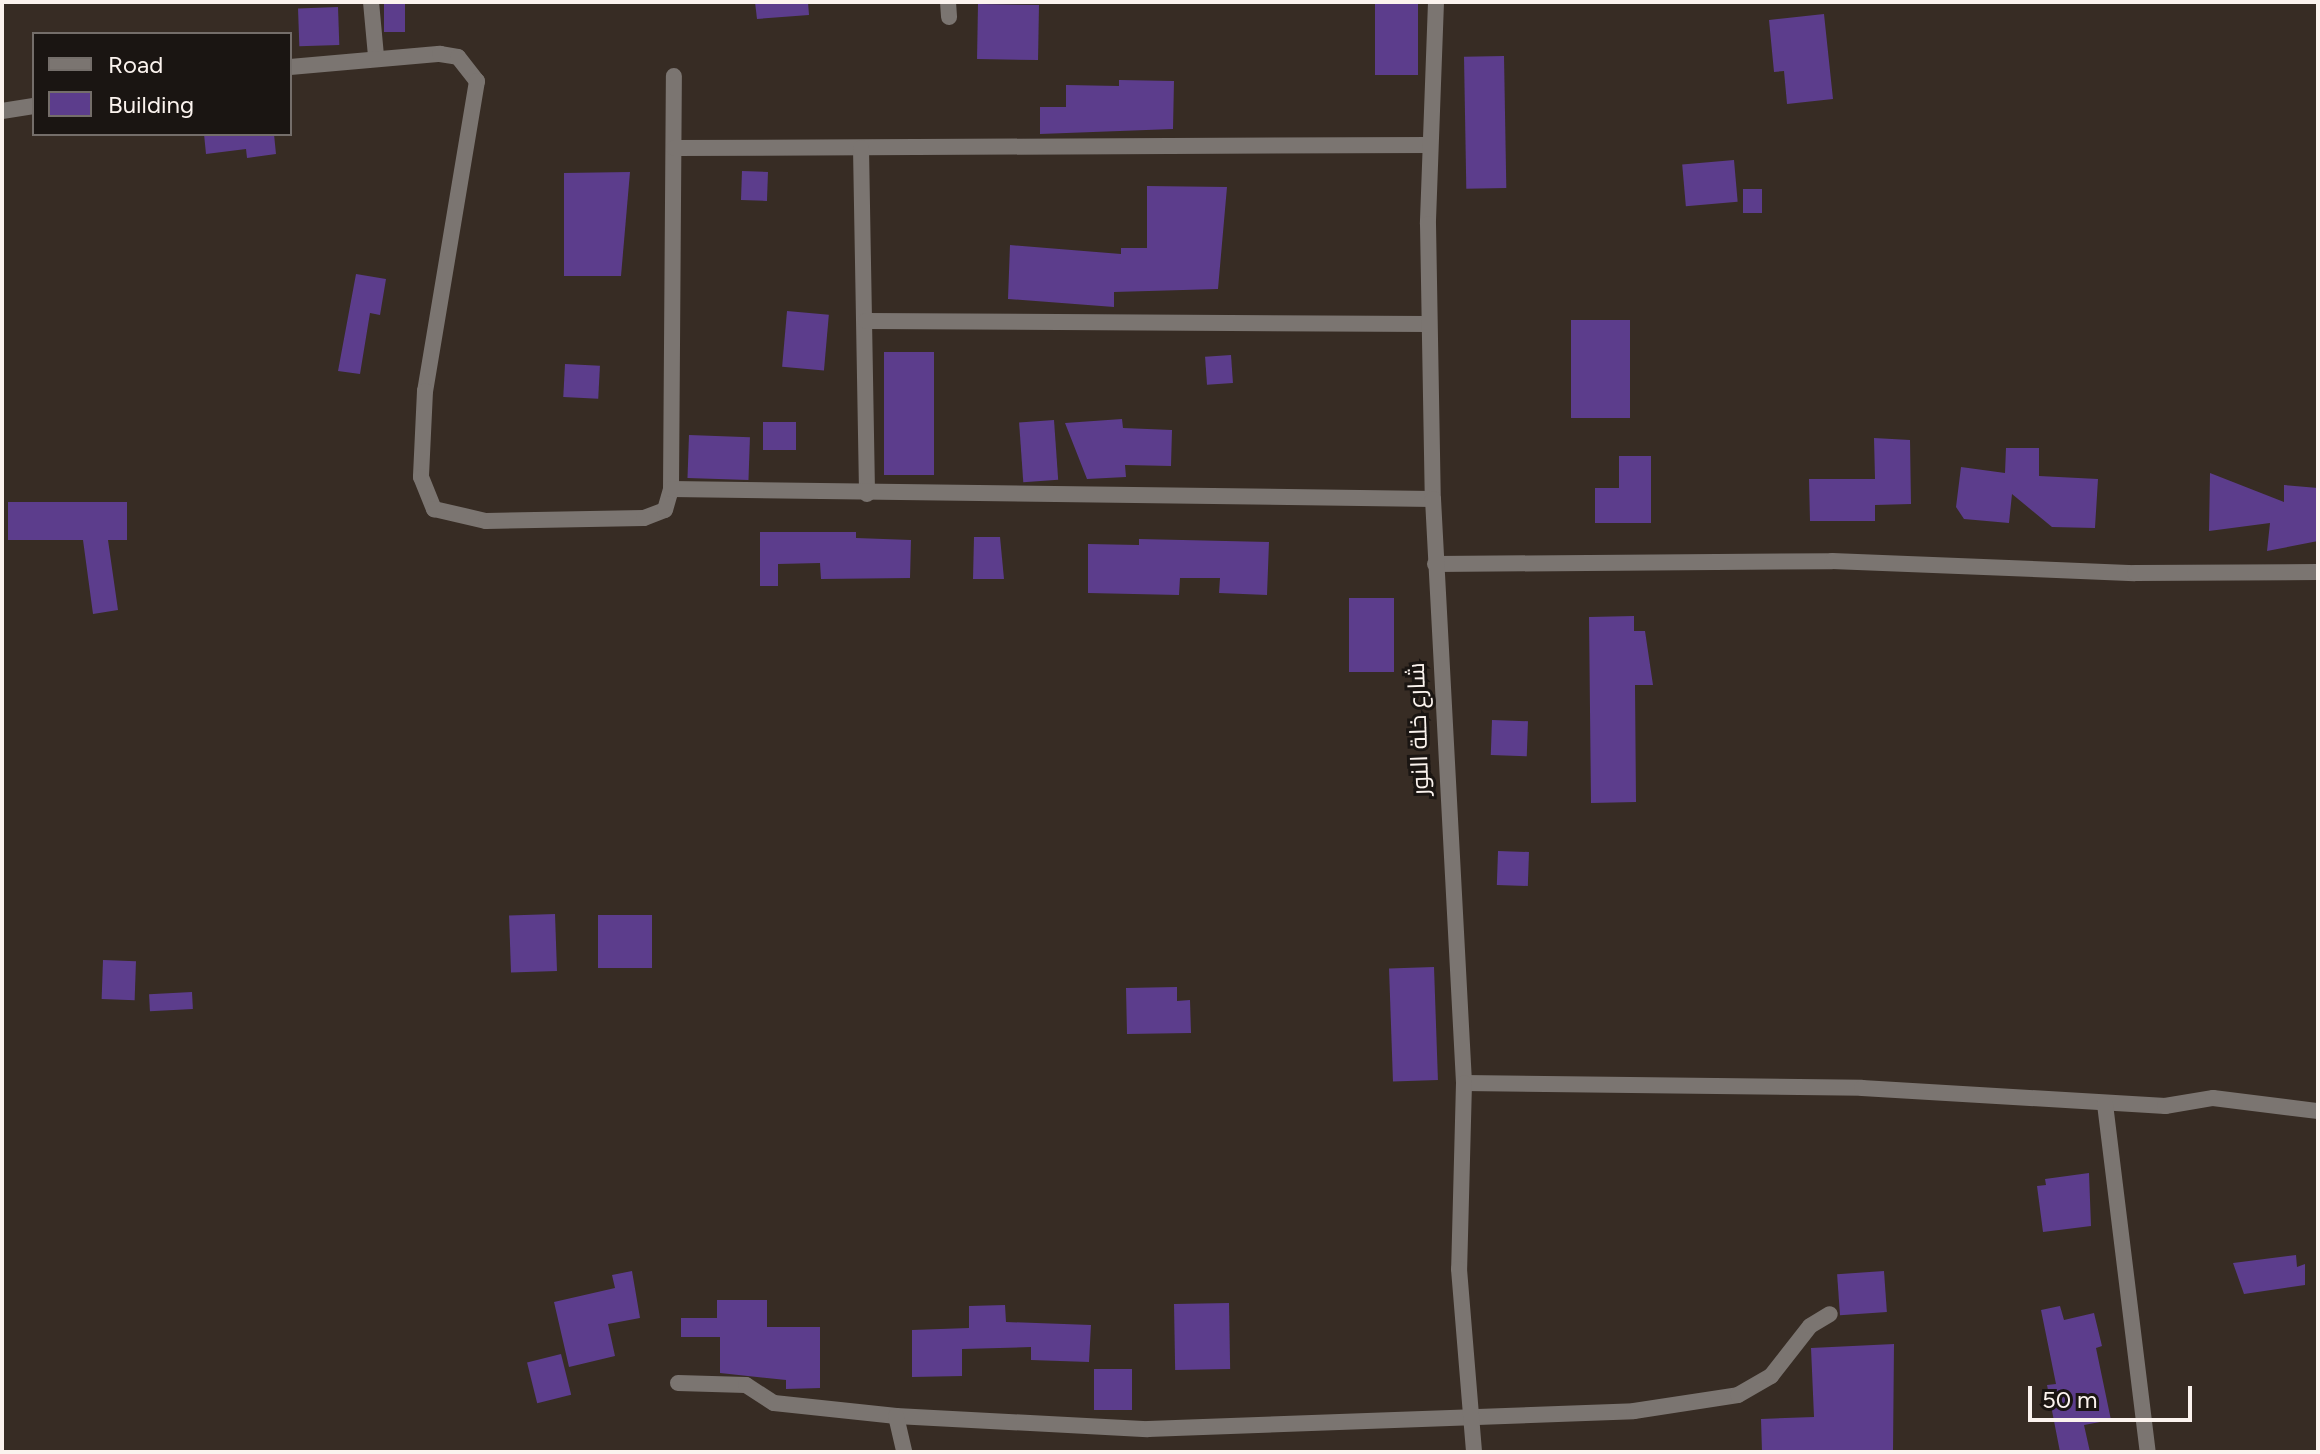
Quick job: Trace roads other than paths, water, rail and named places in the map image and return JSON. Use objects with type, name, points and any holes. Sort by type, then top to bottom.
[{"type":"street","points":[[371,2],[376,56]]},
{"type":"street","name":"شارع خلة النور","points":[[1436,2],[1430,145],[1428,324],[1435,564],[1464,1083],[1459,1269],[1474,1452]]},
{"type":"street","points":[[292,67],[376,56],[458,57],[477,81],[425,391],[421,477],[434,509],[468,520],[644,518],[665,510],[671,489],[674,76]]},
{"type":"street","points":[[2,111],[32,106]]},
{"type":"street","points":[[674,148],[1430,145]]},
{"type":"street","points":[[861,148],[867,494]]},
{"type":"street","points":[[866,321],[1428,324]]},
{"type":"street","points":[[671,489],[867,494],[1433,499]]},
{"type":"street","points":[[1435,564],[1832,561],[2135,573],[2318,572]]},
{"type":"street","points":[[1464,1083],[1862,1088],[2165,1106],[2213,1098],[2318,1111]]},
{"type":"street","points":[[2105,1104],[2148,1452]]},
{"type":"street","points":[[678,1383],[746,1385],[774,1403],[896,1416],[1148,1429],[1634,1411],[1738,1395],[1771,1376],[1810,1326],[1830,1314]]},
{"type":"street","points":[[896,1416],[904,1452]]}]
